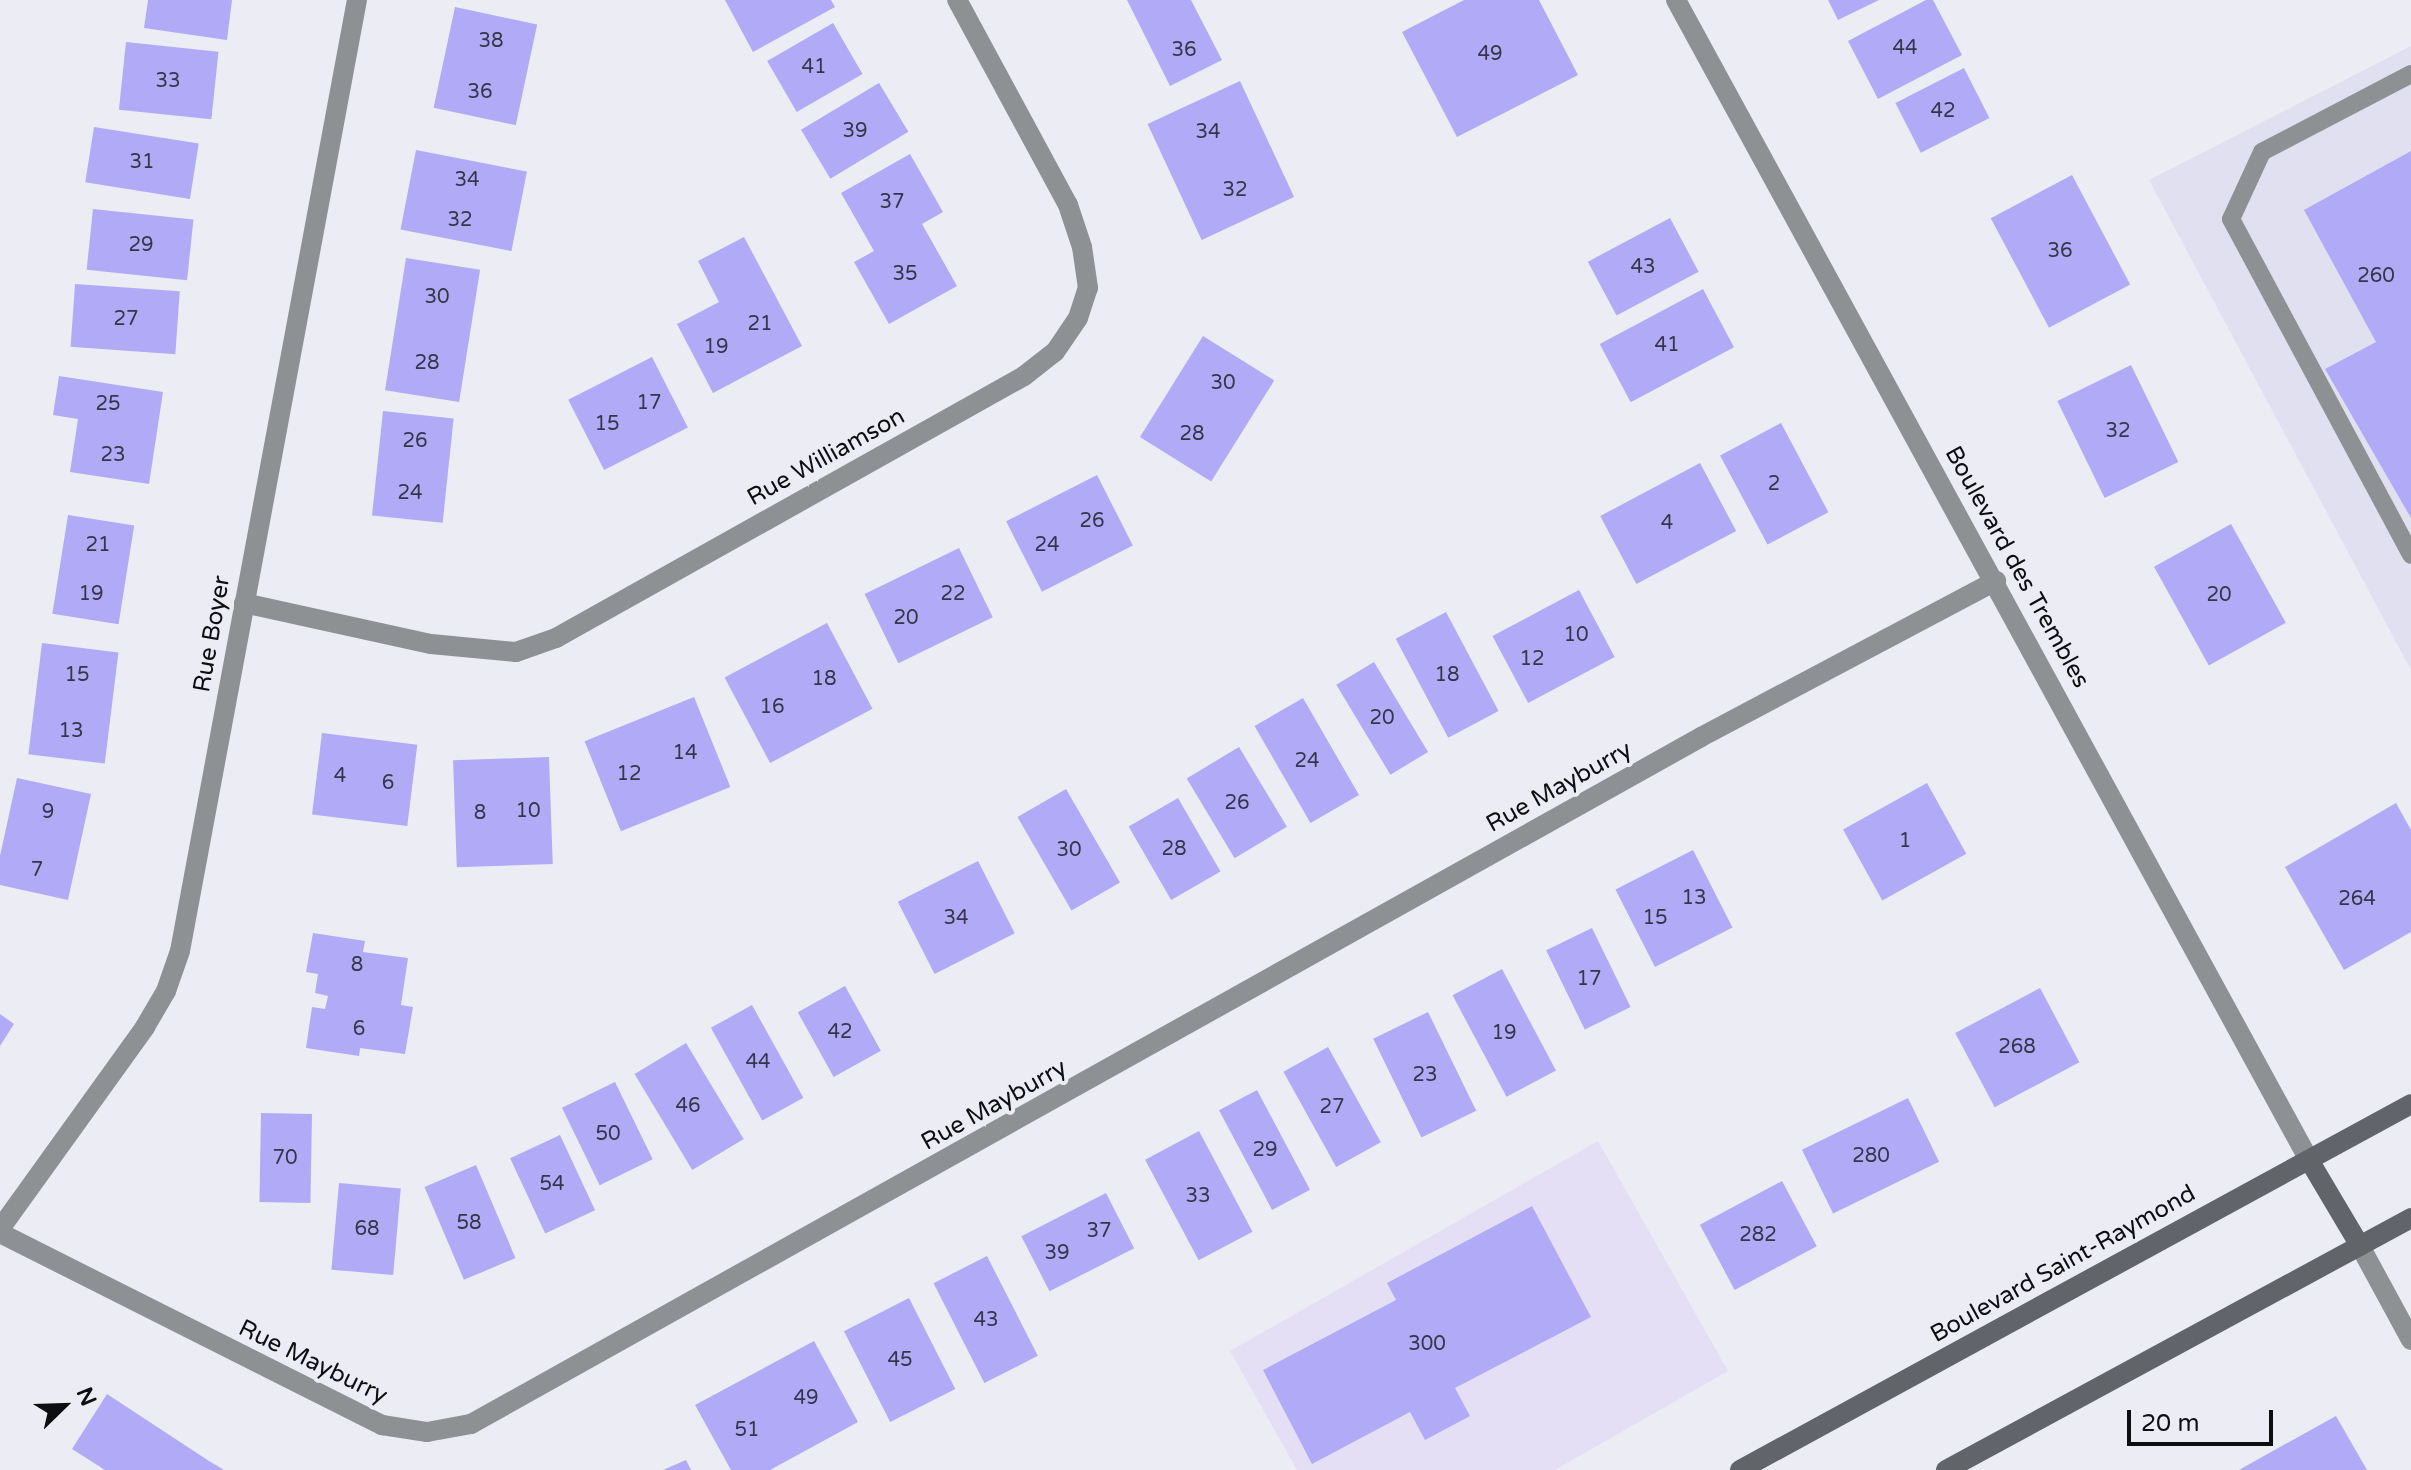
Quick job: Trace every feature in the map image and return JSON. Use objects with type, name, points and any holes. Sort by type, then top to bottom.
[{"type":"main road","name":"Boulevard Saint-Raymond","points":[[1740,1470],[2411,1104]]},
{"type":"main road","points":[[2309,1160],[2360,1246]]},
{"type":"main road","points":[[1946,1470],[2411,1218]]},
{"type":"street","name":"Rue Boyer","points":[[0,1231],[166,991],[180,951],[357,0]]},
{"type":"street","name":"Rue Williamson","points":[[244,603],[431,644],[516,652],[569,631],[1024,376],[1055,352],[1078,318],[1088,288],[1082,247],[1068,205],[957,0]]},
{"type":"street","name":"Boulevard des Trembles","points":[[1676,0],[1996,581],[2309,1160]]},
{"type":"street","name":"Rue Mayburry","points":[[0,1231],[382,1425],[427,1432],[471,1424],[1701,737],[1996,581]]},
{"type":"street","points":[[2360,1246],[2411,1340]]},
{"type":"lane","points":[[2411,74],[2262,152],[2231,219],[2411,555]]},
{"type":"shaded area","points":[[2411,46],[2411,670],[2149,180]]},
{"type":"shaded area","points":[[1598,1141],[1728,1371],[1555,1470],[1297,1470],[1230,1351]]},
{"type":"building","points":[[148,0],[232,0],[227,40],[144,28]]},
{"type":"building","points":[[725,0],[831,0],[835,7],[753,52]]},
{"type":"building","points":[[1127,0],[1191,0],[1222,60],[1170,86]]},
{"type":"building","points":[[1464,0],[1539,0],[1578,75],[1457,137],[1402,32]]},
{"type":"building","points":[[1828,0],[1879,0],[1838,20]]},
{"type":"building","points":[[1926,0],[1933,0],[1962,55],[1878,99],[1848,41]]},
{"type":"building","points":[[455,7],[537,24],[516,125],[434,108]]},
{"type":"building","points":[[833,23],[862,74],[797,112],[767,61]]},
{"type":"building","points":[[126,42],[218,52],[211,119],[119,110]]},
{"type":"building","points":[[1964,68],[1989,118],[1921,153],[1895,103]]},
{"type":"building","points":[[1240,81],[1294,197],[1202,240],[1148,124]]},
{"type":"building","points":[[879,83],[908,132],[830,179],[801,130]]},
{"type":"building","points":[[94,127],[199,144],[190,199],[85,182]]},
{"type":"building","points":[[416,150],[527,172],[511,251],[401,230]]},
{"type":"building","points":[[2411,151],[2411,518],[2325,369],[2376,342],[2304,210]]},
{"type":"building","points":[[910,154],[943,212],[922,224],[957,286],[889,324],[854,262],[874,251],[841,193]]},
{"type":"building","points":[[2072,175],[2130,284],[2049,328],[1991,218]]},
{"type":"building","points":[[93,209],[193,220],[187,280],[87,270]]},
{"type":"building","points":[[1670,218],[1699,272],[1617,316],[1588,262]]},
{"type":"building","points":[[744,237],[802,346],[713,393],[677,324],[719,302],[698,261]]},
{"type":"building","points":[[406,258],[480,270],[459,402],[385,390]]},
{"type":"building","points":[[75,284],[180,291],[175,354],[71,347]]},
{"type":"building","points":[[1703,289],[1734,347],[1631,402],[1600,344]]},
{"type":"building","points":[[1203,336],[1274,381],[1211,481],[1140,437]]},
{"type":"building","points":[[652,357],[688,427],[604,470],[568,400]]},
{"type":"building","points":[[2131,365],[2178,462],[2105,498],[2057,401]]},
{"type":"building","points":[[59,376],[163,392],[149,484],[70,472],[78,419],[53,415]]},
{"type":"building","points":[[383,411],[454,418],[443,523],[372,515]]},
{"type":"building","points":[[1781,423],[1828,512],[1767,545],[1720,455]]},
{"type":"building","points":[[1700,463],[1736,531],[1636,584],[1600,516]]},
{"type":"building","points":[[1097,475],[1133,545],[1042,592],[1006,521]]},
{"type":"building","points":[[68,515],[134,525],[119,624],[52,614]]},
{"type":"building","points":[[2231,524],[2286,623],[2209,665],[2154,567]]},
{"type":"building","points":[[959,548],[993,617],[898,663],[865,594]]},
{"type":"building","points":[[1579,590],[1615,657],[1528,703],[1492,636]]},
{"type":"building","points":[[1446,612],[1499,711],[1448,738],[1396,639]]},
{"type":"building","points":[[827,623],[873,709],[770,763],[725,677]]},
{"type":"building","points":[[42,643],[118,652],[105,764],[28,754]]},
{"type":"building","points":[[1374,662],[1428,752],[1390,775],[1336,685]]},
{"type":"building","points":[[694,697],[730,787],[621,831],[585,741]]},
{"type":"building","points":[[1303,698],[1359,795],[1311,823],[1255,726]]},
{"type":"building","points":[[322,733],[417,745],[407,826],[312,814]]},
{"type":"building","points":[[1239,747],[1287,827],[1235,858],[1187,778]]},
{"type":"building","points":[[549,757],[553,864],[457,867],[453,760]]},
{"type":"building","points":[[17,778],[91,794],[68,900],[0,885],[0,856]]},
{"type":"building","points":[[1927,783],[1966,854],[1882,900],[1843,830]]},
{"type":"building","points":[[1066,789],[1120,883],[1072,911],[1018,817]]},
{"type":"building","points":[[1178,798],[1220,872],[1171,900],[1129,827]]},
{"type":"building","points":[[2396,803],[2411,830],[2411,932],[2344,970],[2285,867]]},
{"type":"building","points":[[1693,850],[1732,928],[1655,967],[1615,889]]},
{"type":"building","points":[[978,861],[1015,933],[935,974],[898,902]]},
{"type":"building","points":[[1592,928],[1631,1007],[1585,1029],[1546,950]]},
{"type":"building","points":[[313,933],[365,941],[363,952],[408,958],[401,1005],[413,1007],[405,1054],[360,1048],[359,1056],[306,1048],[312,1007],[325,1009],[328,996],[315,993],[318,974],[306,972]]},
{"type":"building","points":[[1502,969],[1556,1071],[1507,1097],[1453,995]]},
{"type":"building","points":[[845,986],[881,1051],[834,1077],[798,1012]]},
{"type":"building","points":[[2040,988],[2079,1062],[1995,1107],[1955,1033]]},
{"type":"building","points":[[752,1005],[803,1098],[762,1120],[711,1028]]},
{"type":"building","points":[[1428,1012],[1476,1111],[1421,1138],[1373,1039]]},
{"type":"building","points":[[0,1014],[14,1024],[0,1046]]},
{"type":"building","points":[[686,1043],[744,1139],[692,1170],[635,1074]]},
{"type":"building","points":[[1328,1047],[1381,1142],[1336,1167],[1283,1072]]},
{"type":"building","points":[[615,1082],[653,1159],[600,1185],[562,1108]]},
{"type":"building","points":[[1257,1090],[1310,1190],[1272,1210],[1219,1110]]},
{"type":"building","points":[[1908,1098],[1939,1162],[1833,1214],[1802,1150]]},
{"type":"building","points":[[261,1113],[312,1114],[310,1203],[259,1202]]},
{"type":"building","points":[[1199,1131],[1253,1232],[1199,1260],[1145,1160]]},
{"type":"building","points":[[560,1135],[595,1210],[545,1233],[510,1158]]},
{"type":"building","points":[[476,1165],[515,1258],[464,1280],[424,1187]]},
{"type":"building","points":[[1782,1181],[1817,1246],[1735,1290],[1700,1225]]},
{"type":"building","points":[[339,1183],[401,1188],[393,1275],[331,1270]]},
{"type":"building","points":[[1106,1193],[1134,1248],[1050,1291],[1021,1236]]},
{"type":"building","points":[[1532,1206],[1591,1317],[1455,1388],[1470,1416],[1425,1440],[1410,1412],[1312,1464],[1263,1370],[1396,1300],[1387,1283]]},
{"type":"building","points":[[987,1256],[1038,1356],[984,1383],[934,1283]]},
{"type":"building","points":[[909,1298],[955,1389],[890,1422],[844,1331]]},
{"type":"building","points":[[814,1341],[858,1422],[770,1470],[731,1470],[695,1405]]},
{"type":"building","points":[[107,1394],[224,1470],[105,1470],[72,1449]]},
{"type":"building","points":[[2336,1416],[2367,1470],[2239,1470],[2262,1457]]},
{"type":"building","points":[[686,1460],[691,1470],[663,1470]]}]
